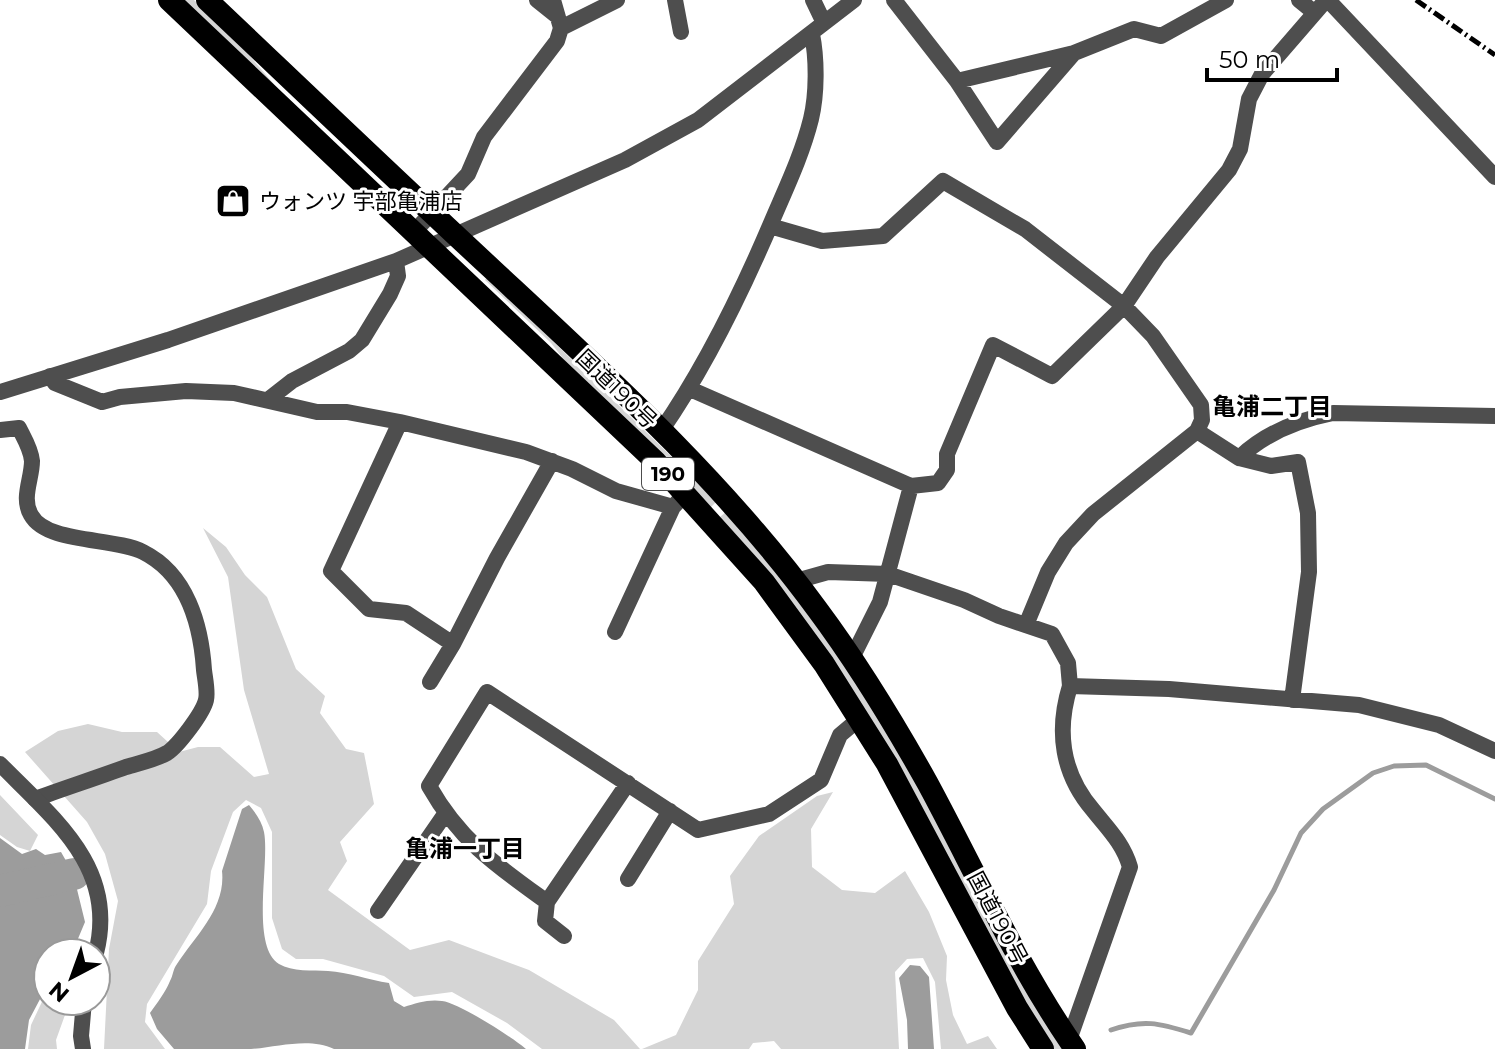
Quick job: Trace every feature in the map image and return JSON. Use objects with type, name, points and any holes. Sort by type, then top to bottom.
[{"type":"highway","name":"国道190号","points":[[169,0],[421,240],[764,582],[824,664],[859,719],[909,803],[1003,982],[1043,1049]]},
{"type":"highway","name":"国道190号","points":[[207,0],[584,355],[706,477],[796,581],[852,658],[928,785],[1026,973],[1072,1044]]},
{"type":"street","points":[[537,0],[557,15]]},
{"type":"street","points":[[557,15],[617,0]]},
{"type":"street","points":[[675,0],[681,32]]},
{"type":"street","points":[[661,431],[690,389],[746,280],[801,153],[812,115],[818,28],[813,0]]},
{"type":"street","points":[[421,240],[455,235],[625,160],[698,120],[854,0]]},
{"type":"street","points":[[894,0],[957,81],[997,142],[1074,53]]},
{"type":"street","points":[[957,81],[1074,53],[1134,29],[1161,36],[1226,0]]},
{"type":"street","points":[[1299,0],[1323,4],[1427,102],[1495,177]]},
{"type":"street","points":[[690,389],[911,486],[938,483],[947,470],[947,454],[993,345],[1052,376],[1124,306],[1157,257],[1229,170],[1240,149],[1249,99],[1262,74],[1323,4]]},
{"type":"street","points":[[0,392],[168,340],[396,261],[421,240],[434,214],[468,174],[484,137],[557,41],[557,15]]},
{"type":"street","points":[[770,226],[822,241],[883,236],[943,181],[1025,229],[1124,306],[1153,336],[1201,405],[1202,420],[1197,431],[1093,514],[1066,543],[1048,572],[1026,625]]},
{"type":"street","points":[[269,399],[292,381],[349,351],[362,340],[398,276],[396,261]]},
{"type":"street","points":[[50,376],[55,383],[102,402],[120,397],[186,391],[234,393],[317,412],[347,412],[400,422],[526,452],[616,491],[679,500],[615,632]]},
{"type":"street","points":[[1239,458],[1262,438],[1313,417],[1333,413],[1495,416]]},
{"type":"street","points":[[400,422],[331,571],[369,609],[406,613],[453,644]]},
{"type":"street","points":[[0,430],[19,428],[29,448],[32,463],[26,492],[30,514],[44,529],[123,543],[146,553],[168,570],[187,596],[200,630],[204,667],[206,700],[189,729],[168,752],[35,799]]},
{"type":"street","points":[[1197,431],[1239,458],[1271,466],[1298,462],[1308,513],[1309,572],[1292,700]]},
{"type":"street","points":[[430,682],[552,461]]},
{"type":"street","points":[[852,658],[880,602],[911,486]]},
{"type":"street","points":[[796,581],[828,572],[888,574],[1052,634],[1060,643],[1068,663],[1070,686],[1062,711],[1062,741],[1072,775],[1090,807],[1124,847],[1130,867],[1072,1044]]},
{"type":"street","points":[[1070,686],[1169,689],[1359,705],[1439,725],[1495,751]]},
{"type":"street","points":[[547,902],[482,855],[445,814],[429,786],[487,692],[698,830],[769,814],[821,780],[840,735],[859,719]]},
{"type":"street","points":[[0,764],[74,842],[92,874],[102,912],[100,937]]},
{"type":"street","points":[[564,936],[545,921],[547,902],[628,783]]},
{"type":"street","points":[[628,879],[670,811]]},
{"type":"street","points":[[378,911],[445,814]]},
{"type":"street","points":[[83,1017],[83,1049]]},
{"type":"shaded area","points":[[181,0],[194,0],[242,47],[279,90]]},
{"type":"shaded area","points":[[487,277],[717,501],[711,507],[572,370],[551,343],[485,280]]},
{"type":"shaded area","points":[[727,511],[820,629],[906,762],[1064,1049],[1054,1049],[720,517]]},
{"type":"shaded area","points":[[203,528],[226,547],[245,575],[267,597],[296,669],[325,696],[320,713],[346,749],[364,753],[374,804],[340,842],[347,861],[328,890],[410,950],[449,940],[529,970],[614,1020],[640,1049],[542,1049],[507,1023],[452,992],[414,997],[384,976],[323,959],[296,959],[282,949],[272,918],[272,832],[261,808],[246,800],[233,812],[211,871],[207,904],[147,1004],[145,1022],[165,1049],[104,1049],[106,1017],[112,1017],[111,937],[118,901],[105,854],[87,822],[25,752],[58,731],[88,724],[122,732],[157,732],[179,752],[198,747],[220,747],[254,777],[269,774],[244,690],[228,577]]},
{"type":"shaded area","points":[[833,792],[811,829],[812,867],[842,890],[875,893],[905,871],[929,912],[947,956],[946,980],[953,1015],[967,1044],[988,1036],[997,1049],[941,1049],[935,982],[923,958],[907,959],[895,972],[899,1049],[781,1049],[774,1041],[753,1043],[749,1049],[642,1049],[676,1035],[698,990],[698,961],[734,904],[730,876],[759,836],[817,796]]},
{"type":"shaded area","points":[[0,795],[38,835],[30,851],[17,847],[0,835]]},
{"type":"shaded area","points":[[249,805],[264,832],[265,940],[270,954],[279,964],[389,983],[394,1001],[404,1007],[432,1001],[450,1003],[485,1021],[526,1049],[334,1049],[304,1043],[251,1049],[174,1049],[157,1029],[150,1013],[166,990],[176,966],[215,909],[222,871],[242,809]]},
{"type":"shaded area","points":[[0,838],[22,854],[36,849],[45,855],[61,852],[73,873],[85,922],[79,937],[32,937],[32,1014],[25,1049],[0,1049]]},
{"type":"shaded area","points":[[910,965],[920,966],[929,977],[934,1049],[908,1049],[907,1020],[899,978]]},
{"type":"shaded area","points":[[35,1017],[64,1017],[56,1040],[57,1049],[28,1049]]},
{"type":"waterway","points":[[1111,1030],[1132,1024],[1151,1024],[1191,1033],[1274,890],[1301,833],[1323,809],[1373,773],[1394,766],[1426,765],[1495,799]]},
{"type":"waterway","points":[[0,891],[74,874]]},
{"type":"railway","points":[[1416,0],[1495,55]]},
{"type":"place","name":"ウォンツ 宇部亀浦店","points":[[233,201]]},
{"type":"district","name":"亀浦二丁目","points":[[1272,407]]},
{"type":"district","name":"亀浦一丁目","points":[[465,849]]}]
